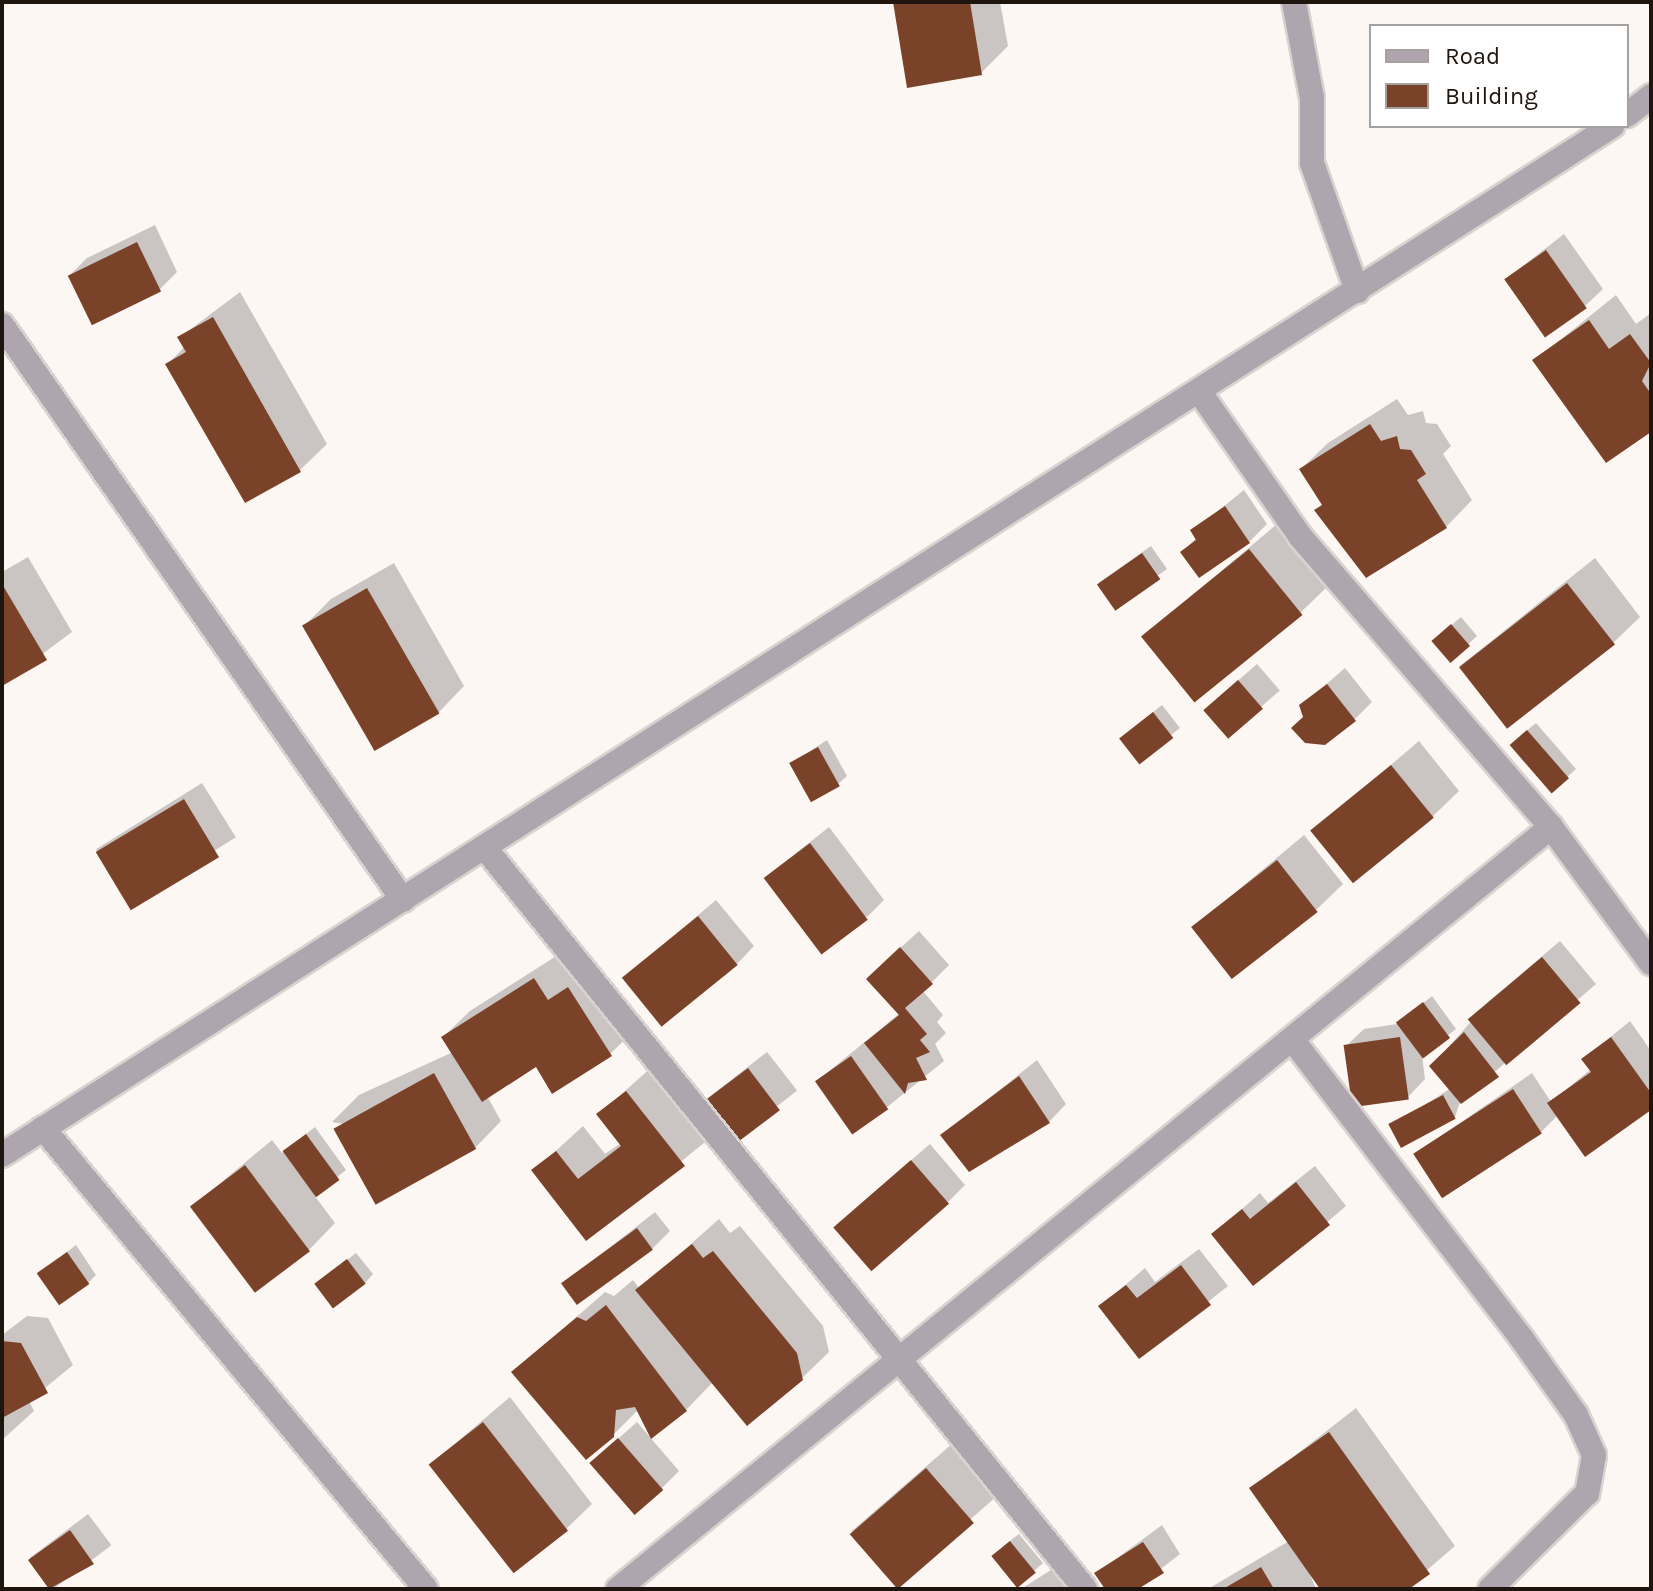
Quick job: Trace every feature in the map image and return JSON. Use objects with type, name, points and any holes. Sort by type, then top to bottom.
[{"type":"street","points":[[1294,2],[1312,98],[1312,163],[1357,291]]},
{"type":"street","points":[[1629,113],[1651,96]]},
{"type":"street","points":[[2,1155],[1609,128]]},
{"type":"street","points":[[2,325],[403,900]]},
{"type":"street","points":[[1199,391],[1300,536],[1551,827],[1651,963]]},
{"type":"street","points":[[618,1589],[1295,1043],[1551,827]]},
{"type":"street","points":[[485,848],[898,1364],[1085,1589]]},
{"type":"street","points":[[1295,1043],[1522,1339],[1576,1415],[1594,1455],[1587,1493],[1490,1589]]},
{"type":"street","points":[[43,1128],[426,1589]]},
{"type":"building","points":[[893,2],[970,2],[982,75],[907,88]]},
{"type":"building","points":[[137,242],[161,291],[92,325],[68,276]]},
{"type":"building","points":[[1546,250],[1587,308],[1545,337],[1504,279]]},
{"type":"building","points":[[213,317],[301,472],[245,503],[165,364],[186,352],[177,337]]},
{"type":"building","points":[[1589,320],[1609,349],[1630,334],[1651,363],[1642,381],[1651,394],[1651,432],[1606,463],[1532,360]]},
{"type":"building","points":[[1370,424],[1381,441],[1397,436],[1400,449],[1411,450],[1426,474],[1417,480],[1447,528],[1366,578],[1314,510],[1322,505],[1299,469]]},
{"type":"building","points":[[1225,506],[1250,543],[1199,578],[1180,552],[1196,540],[1190,530]]},
{"type":"building","points":[[1249,549],[1302,615],[1194,703],[1141,636]]},
{"type":"building","points":[[1142,553],[1160,579],[1115,611],[1097,585]]},
{"type":"building","points":[[1567,583],[1615,644],[1507,729],[1459,667]]},
{"type":"building","points":[[2,584],[47,660],[2,686]]},
{"type":"building","points":[[367,588],[440,714],[375,751],[302,626]]},
{"type":"building","points":[[1451,624],[1470,646],[1450,663],[1431,641]]},
{"type":"building","points":[[1238,680],[1263,709],[1228,739],[1203,710]]},
{"type":"building","points":[[1327,684],[1356,721],[1325,745],[1305,743],[1291,728],[1303,717],[1299,705]]},
{"type":"building","points":[[1153,712],[1173,738],[1139,764],[1119,738]]},
{"type":"building","points":[[1527,730],[1569,778],[1552,793],[1510,745]]},
{"type":"building","points":[[818,747],[840,786],[811,802],[789,763]]},
{"type":"building","points":[[1391,765],[1434,818],[1353,883],[1310,830]]},
{"type":"building","points":[[184,799],[219,857],[131,910],[96,852]]},
{"type":"building","points":[[810,843],[868,920],[821,955],[764,878]]},
{"type":"building","points":[[1277,860],[1318,912],[1232,979],[1191,927]]},
{"type":"building","points":[[698,916],[738,965],[661,1027],[622,978]]},
{"type":"building","points":[[900,947],[933,984],[905,1008],[927,1034],[920,1040],[930,1052],[916,1058],[927,1080],[908,1083],[905,1094],[864,1043],[899,1015],[866,979]]},
{"type":"building","points":[[1542,957],[1581,1003],[1506,1065],[1468,1019]]},
{"type":"building","points":[[534,978],[548,1000],[568,987],[612,1056],[552,1094],[536,1067],[482,1102],[441,1037]]},
{"type":"building","points":[[1423,1002],[1450,1038],[1423,1058],[1396,1022]]},
{"type":"building","points":[[1464,1032],[1499,1077],[1461,1104],[1429,1066]]},
{"type":"building","points":[[1400,1037],[1409,1099],[1352,1107],[1344,1045]]},
{"type":"building","points":[[1611,1037],[1651,1093],[1651,1110],[1585,1157],[1547,1103],[1591,1072],[1581,1059]]},
{"type":"building","points":[[851,1056],[888,1109],[852,1134],[815,1081]]},
{"type":"building","points":[[748,1068],[780,1110],[739,1141],[707,1099]]},
{"type":"building","points":[[434,1073],[476,1149],[376,1205],[333,1129]]},
{"type":"building","points":[[1019,1076],[1050,1123],[969,1172],[940,1135]]},
{"type":"building","points":[[1513,1089],[1542,1133],[1442,1198],[1413,1154]]},
{"type":"building","points":[[626,1091],[685,1166],[586,1241],[531,1170],[556,1151],[578,1179],[621,1146],[596,1114]]},
{"type":"building","points":[[1443,1095],[1456,1119],[1401,1148],[1388,1124]]},
{"type":"building","points":[[306,1134],[340,1180],[316,1197],[283,1151]]},
{"type":"building","points":[[911,1160],[949,1204],[871,1271],[833,1228]]},
{"type":"building","points":[[245,1165],[310,1251],[255,1293],[190,1207]]},
{"type":"building","points":[[1296,1182],[1330,1225],[1253,1286],[1211,1234],[1242,1209],[1250,1219]]},
{"type":"building","points":[[637,1228],[653,1250],[577,1305],[561,1283]]},
{"type":"building","points":[[692,1244],[703,1258],[713,1251],[797,1353],[803,1380],[747,1426],[635,1290]]},
{"type":"building","points":[[67,1252],[89,1284],[59,1305],[37,1273]]},
{"type":"building","points":[[347,1259],[366,1284],[333,1308],[314,1284]]},
{"type":"building","points":[[1181,1265],[1211,1305],[1139,1359],[1098,1306],[1126,1285],[1137,1298]]},
{"type":"building","points":[[606,1305],[687,1411],[651,1439],[635,1407],[616,1410],[614,1437],[586,1460],[511,1372],[577,1317],[586,1321]]},
{"type":"building","points":[[2,1341],[21,1343],[48,1393],[2,1418]]},
{"type":"building","points":[[483,1422],[568,1531],[514,1573],[429,1464]]},
{"type":"building","points":[[1329,1432],[1430,1574],[1409,1589],[1320,1589],[1249,1488]]},
{"type":"building","points":[[618,1438],[663,1490],[635,1515],[589,1463]]},
{"type":"building","points":[[926,1468],[974,1523],[898,1589],[850,1534]]},
{"type":"building","points":[[70,1530],[94,1564],[49,1589],[28,1560]]},
{"type":"building","points":[[1010,1541],[1036,1573],[1017,1588],[991,1556]]},
{"type":"building","points":[[1143,1542],[1164,1573],[1138,1589],[1105,1589],[1094,1573]]},
{"type":"building","points":[[1261,1567],[1274,1589],[1223,1589]]}]
